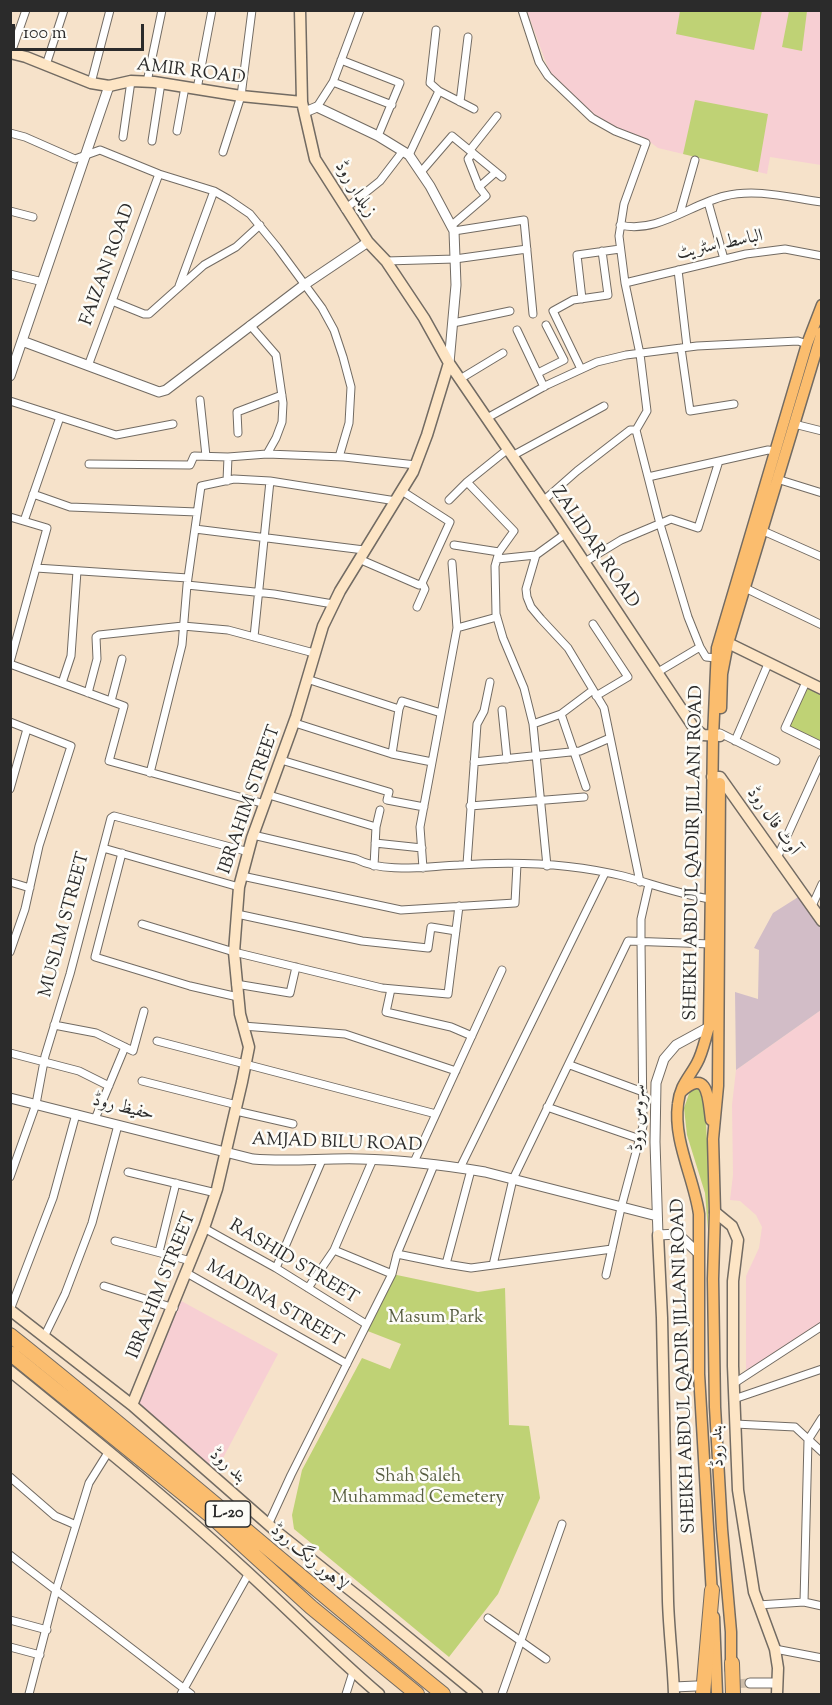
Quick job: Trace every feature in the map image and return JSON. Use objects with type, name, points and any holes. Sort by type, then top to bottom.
[{"type":"highway","name":"لاہور رنگ روڈ","points":[[10,1335],[134,1434],[443,1695]]},
{"type":"highway","name":"لاہور رنگ روڈ","points":[[10,1353],[212,1516],[311,1607],[417,1695]]},
{"type":"highway","points":[[700,1690],[712,1590]]},
{"type":"highway","points":[[731,1695],[732,1663]]},
{"type":"highway","points":[[388,1671],[405,1695]]},
{"type":"main road","name":"زیلدار روڈ","points":[[300,10],[303,107],[315,159],[345,209],[368,242],[386,261],[424,318],[449,363]]},
{"type":"main road","name":"AMIR ROAD","points":[[11,53],[91,83],[109,86],[131,81],[161,83],[303,107]]},
{"type":"main road","name":"SHEIKH ABDUL QADIR JILLANI ROAD","points":[[718,735],[716,658],[719,639],[807,344],[822,305]]},
{"type":"main road","name":"SHEIKH ABDUL QADIR JILLANI ROAD","points":[[717,1695],[699,1374],[699,1214],[697,1197],[678,1132],[677,1106],[683,1083],[697,1063],[709,1027],[711,899],[722,674],[743,587],[822,332]]},
{"type":"main road","name":"ZALIDAR ROAD","points":[[449,363],[694,728],[703,735],[718,735]]},
{"type":"main road","name":"IBRAHIM STREET","points":[[132,1406],[174,1308],[185,1272],[204,1228],[216,1192],[246,1064],[249,1047],[238,997],[234,952],[240,882],[253,836],[295,723],[323,626],[333,604],[416,465],[449,363]]},
{"type":"main road","points":[[728,643],[822,689]]},
{"type":"main road","name":"SHEIKH ABDUL QADIR JILLANI ROAD","points":[[716,777],[718,1086],[713,1139],[715,1407],[732,1663]]},
{"type":"main road","name":"آوٹ فال روڈ","points":[[716,777],[822,921]]},
{"type":"main road","points":[[681,1092],[689,1084],[698,1083],[704,1086],[708,1092],[713,1139]]},
{"type":"main road","name":"بند روڈ","points":[[715,1212],[732,1226],[738,1239],[733,1281],[733,1384],[738,1490],[754,1592],[775,1649],[778,1668],[777,1689]]},
{"type":"main road","points":[[658,1234],[669,1642],[674,1668],[674,1691]]},
{"type":"main road","name":"بند روڈ","points":[[10,1310],[132,1406],[268,1525],[477,1695]]},
{"type":"main road","points":[[10,1371],[109,1450],[249,1573],[379,1695]]},
{"type":"street","points":[[11,53],[26,10]]},
{"type":"street","points":[[46,65],[64,10]]},
{"type":"street","points":[[91,83],[111,10]]},
{"type":"street","points":[[147,82],[162,10]]},
{"type":"street","points":[[197,89],[212,10]]},
{"type":"street","points":[[223,152],[241,96],[252,10]]},
{"type":"street","points":[[317,107],[333,82],[360,10]]},
{"type":"street","points":[[522,10],[538,62],[548,76],[592,118],[615,131],[646,143],[624,204],[619,236],[625,283],[640,354],[647,411],[636,430],[660,524],[688,617],[706,657],[716,658]]},
{"type":"street","points":[[436,30],[430,83],[439,91],[474,109]]},
{"type":"street","points":[[460,102],[468,37]]},
{"type":"street","points":[[341,60],[400,83],[378,136]]},
{"type":"street","points":[[123,137],[131,81]]},
{"type":"street","points":[[333,82],[392,105]]},
{"type":"street","points":[[152,141],[161,83]]},
{"type":"street","points":[[10,376],[109,86]]},
{"type":"street","points":[[177,131],[185,87]]},
{"type":"street","points":[[345,209],[380,181],[406,153],[439,91]]},
{"type":"street","points":[[303,107],[317,107],[378,136],[406,153],[421,172],[452,228],[455,259],[449,363]]},
{"type":"street","points":[[452,228],[486,196],[479,187],[468,159],[497,116]]},
{"type":"street","points":[[10,133],[25,137],[75,159],[86,156],[94,150],[100,150],[159,174],[214,191],[250,214],[322,308],[334,330],[351,387],[349,423],[339,457]]},
{"type":"street","points":[[421,172],[452,136],[502,177]]},
{"type":"street","points":[[680,213],[695,160]]},
{"type":"street","points":[[479,187],[496,172]]},
{"type":"street","name":"FAIZAN ROAD","points":[[88,366],[159,174]]},
{"type":"street","points":[[178,288],[214,191]]},
{"type":"street","points":[[620,225],[650,226],[725,196],[749,193],[822,202]]},
{"type":"street","points":[[708,202],[724,259]]},
{"type":"street","points":[[10,211],[33,217]]},
{"type":"street","points":[[452,228],[524,220],[533,314]]},
{"type":"street","points":[[112,302],[147,315],[204,265],[236,247],[260,225]]},
{"type":"street","points":[[22,341],[159,392],[166,390],[304,285],[368,242]]},
{"type":"street","points":[[386,261],[455,259],[527,249]]},
{"type":"street","points":[[582,299],[577,255],[620,249]]},
{"type":"street","name":"الباسط اسٹریٹ","points":[[625,283],[746,254],[785,249],[822,256]]},
{"type":"street","points":[[582,369],[553,311],[573,300],[608,295],[602,251]]},
{"type":"street","points":[[678,270],[690,411],[734,404]]},
{"type":"street","points":[[10,274],[43,282]]},
{"type":"street","points":[[453,323],[510,311]]},
{"type":"street","points":[[250,325],[276,356],[282,395],[282,422],[267,454]]},
{"type":"street","points":[[538,373],[564,360],[546,325]]},
{"type":"street","points":[[517,330],[544,387]]},
{"type":"street","points":[[487,418],[597,362],[684,348],[798,341],[807,344]]},
{"type":"street","points":[[460,379],[504,353]]},
{"type":"street","points":[[238,433],[237,412],[282,395]]},
{"type":"street","points":[[200,400],[206,456]]},
{"type":"street","points":[[10,401],[119,435],[173,424]]},
{"type":"street","points":[[449,500],[467,482],[510,452],[604,406]]},
{"type":"street","points":[[24,521],[60,417]]},
{"type":"street","points":[[794,424],[822,431]]},
{"type":"street","points":[[543,501],[630,430],[636,430]]},
{"type":"street","points":[[648,477],[768,450],[775,451]]},
{"type":"street","points":[[88,465],[190,465],[194,456],[228,457],[267,454],[339,457],[416,465]]},
{"type":"street","points":[[226,481],[228,457]]},
{"type":"street","points":[[584,563],[621,540],[671,519],[698,528],[719,461]]},
{"type":"street","points":[[777,479],[822,493]]},
{"type":"street","points":[[150,773],[182,645],[201,486],[226,481],[270,481],[399,496],[450,522],[422,584]]},
{"type":"street","points":[[254,637],[270,481]]},
{"type":"street","points":[[467,482],[514,531],[498,555],[495,566],[494,593],[503,638],[524,688],[533,724],[547,866]]},
{"type":"street","points":[[33,494],[70,507],[197,512]]},
{"type":"street","points":[[10,517],[47,528],[10,663],[121,704],[124,709],[109,761],[376,828]]},
{"type":"street","points":[[195,529],[265,536],[362,554],[418,585],[422,584]]},
{"type":"street","points":[[761,530],[821,557]]},
{"type":"street","points":[[454,545],[498,555],[536,555],[565,534]]},
{"type":"street","points":[[536,555],[526,589],[527,597],[541,619],[568,648],[604,708],[640,882]]},
{"type":"street","points":[[423,868],[420,827],[457,628],[452,563]]},
{"type":"street","points":[[36,568],[188,582],[333,604]]},
{"type":"street","points":[[62,683],[71,656],[77,571]]},
{"type":"street","points":[[417,608],[425,589],[422,584]]},
{"type":"street","points":[[743,587],[822,625]]},
{"type":"street","points":[[457,628],[497,617]]},
{"type":"street","points":[[533,724],[561,714],[627,677],[593,624]]},
{"type":"street","points":[[88,693],[97,659],[96,637],[183,626],[228,630],[314,652]]},
{"type":"street","points":[[658,672],[700,647]]},
{"type":"street","points":[[111,701],[122,659]]},
{"type":"street","points":[[735,741],[768,664]]},
{"type":"street","points":[[307,680],[399,709]]},
{"type":"street","points":[[467,864],[477,724],[484,711],[490,682]]},
{"type":"street","points":[[806,682],[785,728],[822,746]]},
{"type":"street","points":[[392,754],[402,701],[441,713]]},
{"type":"street","points":[[502,710],[507,759]]},
{"type":"street","points":[[561,714],[586,787]]},
{"type":"street","points":[[10,722],[71,746],[39,846],[30,888],[10,952]]},
{"type":"street","points":[[295,723],[392,754],[432,762]]},
{"type":"street","points":[[10,789],[27,729]]},
{"type":"street","points":[[718,735],[776,761]]},
{"type":"street","points":[[474,762],[574,751],[610,738]]},
{"type":"street","points":[[777,858],[822,759]]},
{"type":"street","points":[[281,760],[389,792],[387,800],[424,807]]},
{"type":"street","points":[[470,806],[584,797]]},
{"type":"street","points":[[374,866],[376,828],[380,810]]},
{"type":"street","name":"MUSLIM STREET","points":[[10,1177],[36,1104],[44,1061],[111,818],[114,816],[249,852]]},
{"type":"street","points":[[253,836],[356,859],[368,866],[423,868],[467,864],[517,864],[547,866],[605,873],[711,899]]},
{"type":"street","points":[[375,843],[422,848]]},
{"type":"street","points":[[103,848],[240,882],[401,910],[515,903],[517,864]]},
{"type":"street","points":[[122,853],[95,957],[190,986],[238,997]]},
{"type":"street","points":[[460,1168],[605,873]]},
{"type":"street","points":[[10,882],[30,888]]},
{"type":"street","points":[[606,1275],[643,1126],[640,941],[641,918],[649,884]]},
{"type":"street","points":[[812,906],[822,884]]},
{"type":"street","points":[[142,924],[234,952],[391,989],[448,994],[459,906]]},
{"type":"street","points":[[237,914],[362,941],[428,948],[431,927],[456,931]]},
{"type":"street","points":[[492,1265],[513,1179],[628,941],[711,944]]},
{"type":"street","points":[[236,984],[291,993],[296,967]]},
{"type":"street","points":[[414,1162],[502,970]]},
{"type":"street","points":[[391,989],[386,1012],[451,1027],[472,1036]]},
{"type":"street","points":[[54,1025],[96,1034],[133,1051],[144,1011]]},
{"type":"street","points":[[243,1026],[345,1034],[456,1071]]},
{"type":"street","name":"سروس روڈ","points":[[658,1234],[656,1083],[664,1059],[676,1045],[709,1027]]},
{"type":"street","points":[[157,1041],[436,1114]]},
{"type":"street","points":[[95,1119],[125,1047]]},
{"type":"street","points":[[10,1053],[79,1071],[109,1086]]},
{"type":"street","points":[[570,1065],[643,1092]]},
{"type":"street","points":[[142,1081],[293,1124]]},
{"type":"street","name":"حفیظ روڈ","points":[[10,1098],[226,1153]]},
{"type":"street","points":[[547,1107],[640,1139]]},
{"type":"street","points":[[10,1310],[53,1198],[76,1114]]},
{"type":"street","points":[[45,1337],[92,1223],[118,1125]]},
{"type":"street","name":"AMJAD BILU ROAD","points":[[226,1153],[276,1161],[373,1159],[460,1168],[513,1179],[657,1216]]},
{"type":"street","points":[[308,1288],[334,1250],[373,1159]]},
{"type":"street","points":[[276,1268],[322,1160]]},
{"type":"street","points":[[268,1525],[392,1274],[397,1254],[434,1165]]},
{"type":"street","points":[[446,1264],[471,1170]]},
{"type":"street","points":[[128,1172],[216,1192]]},
{"type":"street","points":[[159,1252],[176,1183]]},
{"type":"street","name":"RASHID STREET","points":[[204,1228],[276,1268],[366,1324]]},
{"type":"street","points":[[658,1234],[678,1234],[698,1253]]},
{"type":"street","points":[[115,1240],[191,1261]]},
{"type":"street","points":[[397,1254],[471,1268],[612,1249]]},
{"type":"street","points":[[334,1250],[392,1274]]},
{"type":"street","name":"MADINA STREET","points":[[185,1272],[347,1364]]},
{"type":"street","points":[[104,1286],[174,1308]]},
{"type":"street","points":[[733,1384],[822,1326]]},
{"type":"street","points":[[734,1399],[822,1369]]},
{"type":"street","points":[[804,1602],[808,1440],[822,1418]]},
{"type":"street","points":[[735,1424],[795,1427],[822,1452]]},
{"type":"street","points":[[29,1695],[56,1590],[89,1483],[109,1450]]},
{"type":"street","points":[[10,1477],[55,1516],[76,1526]]},
{"type":"street","points":[[502,1695],[562,1524]]},
{"type":"street","points":[[10,1555],[182,1692],[191,1695]]},
{"type":"street","points":[[182,1692],[249,1573]]},
{"type":"street","points":[[758,1605],[804,1602],[822,1606]]},
{"type":"street","points":[[488,1618],[546,1659]]},
{"type":"street","points":[[10,1620],[47,1630]]},
{"type":"street","points":[[10,1647],[40,1656]]},
{"type":"street","points":[[775,1649],[822,1658]]},
{"type":"street","points":[[346,1695],[353,1672]]},
{"type":"street","name":"بند روڈ","points":[[750,1683],[777,1689]]},
{"type":"street","points":[[674,1691],[700,1690]]},
{"type":"shaded area","points":[[527,11],[821,11],[821,165],[770,157],[767,174],[658,148],[646,139],[593,115],[549,71]]},
{"type":"shaded area","points":[[803,894],[821,923],[821,1010],[736,1070],[735,992],[758,999],[759,950],[754,948],[773,913]]},
{"type":"shaded area","points":[[821,1010],[821,1326],[746,1376],[746,1276],[759,1248],[762,1227],[756,1215],[740,1201],[730,1200],[733,1175],[732,1105],[736,1070]]},
{"type":"shaded area","points":[[174,1297],[278,1354],[213,1477],[130,1406]]},
{"type":"green space","points":[[680,11],[762,11],[754,50],[676,34]]},
{"type":"green space","points":[[789,11],[807,11],[802,51],[782,47]]},
{"type":"green space","points":[[695,100],[768,114],[758,172],[683,154]]},
{"type":"green space","points":[[806,682],[821,689],[821,746],[785,728]]},
{"type":"green space","points":[[696,1088],[702,1091],[705,1101],[709,1185],[708,1230],[705,1193],[687,1135],[684,1108],[690,1091]]},
{"type":"green space","name":"Shah Saleh Muhammad Cemetery","points":[[392,1274],[478,1292],[505,1288],[509,1425],[529,1426],[540,1498],[498,1594],[449,1657],[294,1529],[292,1515],[302,1470],[362,1358],[390,1369],[401,1344],[365,1330]]},
{"type":"tunnel","points":[[699,1686],[750,1683]]},
{"type":"park label","name":"Masum Park","points":[[436,1319]]}]
